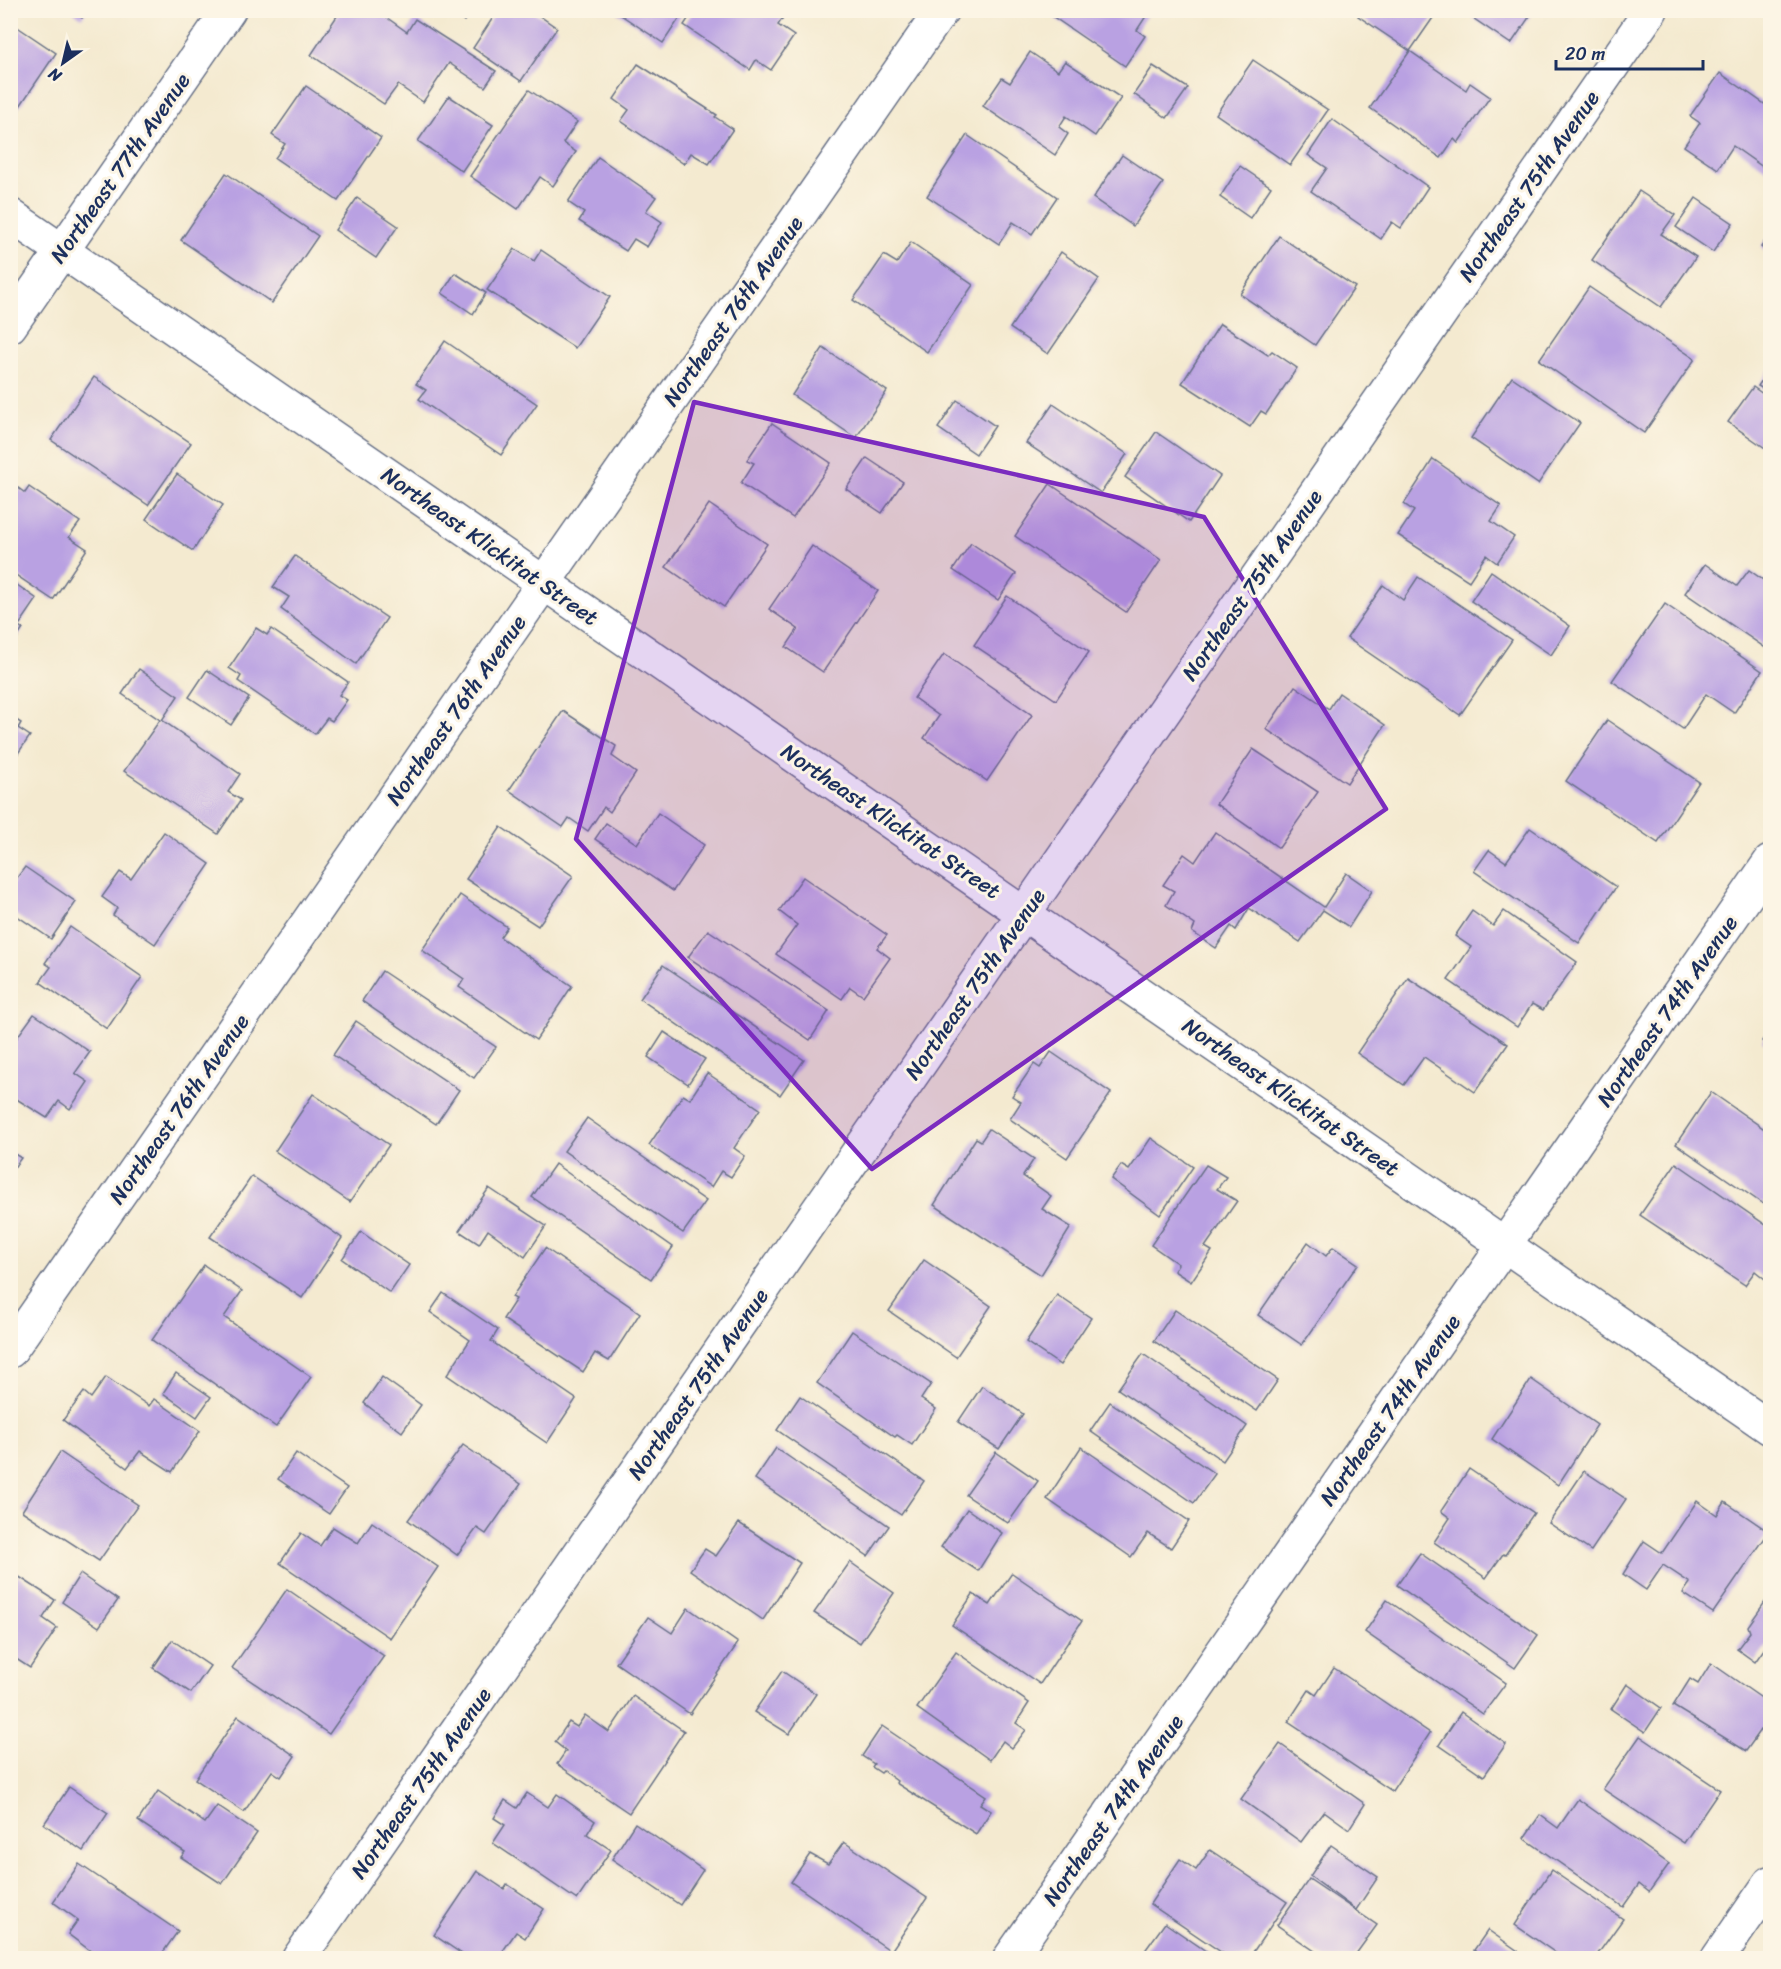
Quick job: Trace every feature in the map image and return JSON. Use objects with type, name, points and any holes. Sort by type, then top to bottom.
[{"type":"street","name":"Northeast 77th Avenue","points":[[10,326],[229,10]]},
{"type":"street","name":"Northeast 76th Avenue","points":[[10,1351],[942,10]]},
{"type":"street","name":"Northeast 75th Avenue","points":[[299,1959],[1651,10]]},
{"type":"street","name":"Northeast Klickitat Street","points":[[10,215],[1770,1428]]},
{"type":"street","name":"Northeast 74th Avenue","points":[[1010,1959],[1770,862]]},
{"type":"street","points":[[1718,1959],[1770,1883]]},
{"type":"highlighted area","points":[[694,402],[1204,517],[1386,809],[872,1169],[576,839]]},
{"type":"building","points":[[71,10],[87,10],[82,18]]},
{"type":"building","points":[[341,10],[376,10],[407,32],[415,19],[496,71],[485,87],[449,63],[423,102],[398,85],[384,104],[311,55]]},
{"type":"building","points":[[449,10],[472,10],[464,21]]},
{"type":"building","points":[[498,10],[531,10],[557,28],[521,81],[473,48]]},
{"type":"building","points":[[619,10],[685,10],[663,43],[618,13]]},
{"type":"building","points":[[694,10],[788,10],[778,25],[794,36],[771,70],[756,60],[750,70],[684,25]]},
{"type":"building","points":[[1056,10],[1150,10],[1137,30],[1145,36],[1125,66],[1052,16]]},
{"type":"building","points":[[1362,10],[1435,10],[1437,12],[1410,51],[1358,16]]},
{"type":"building","points":[[1470,10],[1534,10],[1511,44],[1467,14]]},
{"type":"building","points":[[10,22],[56,53],[18,109],[10,104]]},
{"type":"building","points":[[1410,51],[1466,90],[1470,83],[1490,97],[1458,143],[1454,139],[1441,158],[1370,108]]},
{"type":"building","points":[[1030,52],[1058,71],[1065,61],[1121,98],[1095,136],[1066,116],[1059,127],[1068,134],[1055,155],[983,106],[1002,78],[1010,83]]},
{"type":"building","points":[[1253,60],[1328,110],[1290,165],[1216,114]]},
{"type":"building","points":[[638,64],[717,115],[715,117],[733,129],[709,164],[691,153],[684,164],[621,121],[629,110],[614,99]]},
{"type":"building","points":[[1153,66],[1188,88],[1167,118],[1134,94]]},
{"type":"building","points":[[1720,73],[1770,108],[1770,172],[1733,146],[1718,169],[1684,146],[1700,123],[1690,116]]},
{"type":"building","points":[[306,86],[381,138],[338,201],[275,158],[285,144],[272,135]]},
{"type":"building","points":[[529,90],[577,122],[563,143],[576,152],[553,186],[540,177],[518,209],[470,176]]},
{"type":"building","points":[[449,96],[493,125],[462,171],[418,141]]},
{"type":"building","points":[[1332,119],[1428,187],[1401,228],[1392,222],[1381,239],[1311,191],[1327,168],[1308,155]]},
{"type":"building","points":[[967,135],[1057,197],[1032,234],[1013,222],[999,244],[927,196]]},
{"type":"building","points":[[1122,155],[1163,183],[1133,226],[1093,198]]},
{"type":"building","points":[[598,157],[656,197],[646,211],[662,222],[647,247],[634,239],[626,251],[579,221],[584,213],[568,202]]},
{"type":"building","points":[[1240,166],[1271,187],[1250,218],[1220,197]]},
{"type":"building","points":[[226,173],[318,236],[272,303],[181,240]]},
{"type":"building","points":[[1639,191],[1675,215],[1661,234],[1696,257],[1661,307],[1592,260]]},
{"type":"building","points":[[357,198],[398,226],[376,258],[335,230]]},
{"type":"building","points":[[1696,198],[1733,223],[1713,252],[1676,227]]},
{"type":"building","points":[[1770,234],[1770,254],[1761,247]]},
{"type":"building","points":[[1279,236],[1355,287],[1315,345],[1240,294]]},
{"type":"building","points":[[911,242],[973,285],[927,352],[853,300],[884,255],[897,263]]},
{"type":"building","points":[[515,249],[534,261],[541,250],[610,297],[575,348],[487,290]]},
{"type":"building","points":[[1061,252],[1099,279],[1048,354],[1010,328]]},
{"type":"building","points":[[455,273],[486,293],[473,314],[442,293]]},
{"type":"building","points":[[1589,287],[1695,359],[1644,433],[1539,360]]},
{"type":"building","points":[[1220,324],[1268,355],[1272,351],[1297,368],[1266,414],[1261,411],[1250,427],[1182,383]]},
{"type":"building","points":[[445,341],[537,404],[501,455],[419,399],[426,390],[416,384]]},
{"type":"building","points":[[823,348],[887,391],[856,438],[792,395]]},
{"type":"building","points":[[1770,368],[1770,393],[1758,386]]},
{"type":"building","points":[[94,377],[191,443],[148,505],[51,440]]},
{"type":"building","points":[[1512,377],[1580,423],[1538,484],[1471,438]]},
{"type":"building","points":[[1753,387],[1770,399],[1770,446],[1768,450],[1728,422]]},
{"type":"building","points":[[957,400],[995,426],[976,454],[938,428]]},
{"type":"building","points":[[1053,404],[1127,454],[1101,493],[1026,443]]},
{"type":"building","points":[[772,423],[831,463],[793,518],[741,483],[754,463],[747,460]]},
{"type":"building","points":[[1156,432],[1220,476],[1189,522],[1125,477]]},
{"type":"building","points":[[867,458],[903,482],[882,513],[846,489]]},
{"type":"building","points":[[1433,459],[1501,506],[1491,521],[1514,537],[1497,563],[1486,555],[1469,581],[1398,535],[1414,511],[1404,504]]},
{"type":"building","points":[[177,474],[223,505],[193,551],[146,519]]},
{"type":"building","points":[[13,484],[25,493],[29,487],[80,522],[69,537],[87,549],[53,600],[10,571]]},
{"type":"building","points":[[1050,484],[1161,560],[1126,612],[1015,536]]},
{"type":"building","points":[[709,504],[767,544],[724,607],[666,567]]},
{"type":"building","points":[[971,543],[1016,574],[998,600],[953,570]]},
{"type":"building","points":[[812,546],[878,591],[823,672],[786,647],[798,629],[769,609]]},
{"type":"building","points":[[295,556],[387,618],[356,664],[281,609],[289,597],[273,587]]},
{"type":"building","points":[[1705,564],[1737,586],[1749,570],[1770,585],[1770,651],[1685,593]]},
{"type":"building","points":[[1491,571],[1570,626],[1551,655],[1471,601]]},
{"type":"building","points":[[1418,577],[1512,640],[1460,715],[1347,638],[1383,585],[1403,600]]},
{"type":"building","points":[[10,580],[37,599],[20,624],[10,617]]},
{"type":"building","points":[[1007,596],[1089,652],[1056,700],[974,645]]},
{"type":"building","points":[[1665,604],[1762,671],[1734,713],[1706,694],[1683,729],[1612,681]]},
{"type":"building","points":[[10,620],[23,629],[10,648]]},
{"type":"building","points":[[256,628],[267,635],[271,629],[348,682],[339,695],[347,700],[332,721],[327,718],[315,734],[238,681],[241,676],[229,668]]},
{"type":"building","points":[[944,654],[1032,715],[987,781],[924,738],[939,716],[914,698]]},
{"type":"building","points":[[139,669],[178,696],[162,720],[240,774],[228,792],[241,800],[218,834],[124,771],[160,720],[122,694]]},
{"type":"building","points":[[207,670],[249,698],[231,725],[189,697]]},
{"type":"building","points":[[1295,686],[1329,709],[1339,693],[1385,725],[1347,783],[1266,729]]},
{"type":"building","points":[[563,711],[616,746],[612,756],[636,773],[610,812],[604,807],[588,831],[569,818],[563,827],[509,790]]},
{"type":"building","points":[[10,716],[21,723],[18,728],[30,736],[14,759],[10,757]]},
{"type":"building","points":[[1607,720],[1699,782],[1658,843],[1566,781]]},
{"type":"building","points":[[1253,749],[1318,792],[1279,848],[1216,804]]},
{"type":"building","points":[[658,813],[704,845],[673,891],[595,839],[606,823],[637,844]]},
{"type":"building","points":[[501,827],[573,876],[538,926],[466,879]]},
{"type":"building","points":[[1530,828],[1616,887],[1579,943],[1474,871],[1489,850],[1506,862]]},
{"type":"building","points":[[164,832],[210,864],[155,944],[113,915],[117,908],[102,897],[120,872],[131,879]]},
{"type":"building","points":[[1215,832],[1324,907],[1346,873],[1372,891],[1349,927],[1323,910],[1300,942],[1249,908],[1236,930],[1231,926],[1216,948],[1192,932],[1195,925],[1166,905],[1174,891],[1163,885],[1184,854],[1195,862]]},
{"type":"building","points":[[25,867],[76,902],[51,939],[10,911],[10,887]]},
{"type":"building","points":[[803,877],[887,935],[877,948],[890,958],[863,996],[850,987],[842,999],[776,954],[797,925],[779,911]]},
{"type":"building","points":[[460,895],[507,927],[500,937],[572,986],[536,1040],[459,987],[464,979],[422,950]]},
{"type":"building","points":[[1472,911],[1493,926],[1504,911],[1577,962],[1543,1010],[1532,1004],[1517,1027],[1448,980],[1471,947],[1455,936]]},
{"type":"building","points":[[70,927],[142,977],[107,1029],[40,982],[51,967],[45,963]]},
{"type":"building","points":[[708,930],[829,1011],[810,1040],[688,957]]},
{"type":"building","points":[[663,965],[804,1060],[780,1095],[640,999]]},
{"type":"building","points":[[382,971],[496,1047],[474,1078],[362,1001]]},
{"type":"building","points":[[1408,978],[1508,1044],[1475,1092],[1424,1057],[1404,1085],[1357,1053]]},
{"type":"building","points":[[34,1014],[90,1052],[75,1073],[88,1082],[70,1109],[59,1101],[47,1118],[10,1095],[10,1047]]},
{"type":"building","points":[[356,1021],[459,1090],[436,1124],[333,1055]]},
{"type":"building","points":[[1770,1029],[1770,1046],[1762,1041]]},
{"type":"building","points":[[664,1032],[705,1059],[688,1084],[648,1057]]},
{"type":"building","points":[[1051,1052],[1111,1093],[1067,1158],[1010,1119],[1021,1102],[1012,1096],[1034,1064],[1040,1068]]},
{"type":"building","points":[[707,1073],[760,1109],[734,1148],[745,1156],[731,1177],[721,1171],[711,1187],[649,1145],[683,1095],[690,1099]]},
{"type":"building","points":[[1711,1092],[1770,1133],[1770,1193],[1763,1204],[1676,1144]]},
{"type":"building","points":[[313,1094],[389,1145],[350,1202],[275,1151]]},
{"type":"building","points":[[587,1118],[706,1201],[683,1233],[564,1151]]},
{"type":"building","points":[[989,1129],[1034,1159],[1023,1176],[1051,1196],[1042,1209],[1071,1227],[1041,1275],[934,1205],[976,1138],[981,1141]]},
{"type":"building","points":[[1151,1138],[1193,1167],[1160,1215],[1111,1179],[1121,1165],[1129,1170]]},
{"type":"building","points":[[10,1151],[21,1158],[10,1173]]},
{"type":"building","points":[[1676,1163],[1770,1228],[1770,1283],[1755,1271],[1745,1285],[1640,1215]]},
{"type":"building","points":[[555,1164],[673,1247],[651,1279],[532,1197]]},
{"type":"building","points":[[1206,1165],[1226,1177],[1217,1189],[1237,1201],[1205,1247],[1212,1251],[1191,1282],[1174,1271],[1178,1264],[1151,1245]]},
{"type":"building","points":[[252,1176],[342,1238],[302,1298],[210,1237]]},
{"type":"building","points":[[489,1188],[546,1226],[525,1257],[488,1230],[479,1244],[459,1231]]},
{"type":"building","points":[[361,1232],[409,1265],[390,1293],[342,1259]]},
{"type":"building","points":[[1308,1242],[1326,1256],[1333,1247],[1358,1264],[1302,1345],[1258,1315]]},
{"type":"building","points":[[545,1248],[640,1313],[609,1361],[595,1353],[583,1372],[503,1319],[516,1299],[512,1297]]},
{"type":"building","points":[[924,1260],[991,1306],[956,1357],[889,1311]]},
{"type":"building","points":[[204,1265],[242,1291],[224,1317],[311,1377],[276,1427],[152,1340]]},
{"type":"building","points":[[443,1293],[498,1330],[491,1341],[576,1399],[547,1443],[447,1375],[470,1340],[430,1312]]},
{"type":"building","points":[[1057,1295],[1091,1318],[1060,1365],[1026,1342]]},
{"type":"building","points":[[1175,1310],[1278,1380],[1257,1411],[1154,1341]]},
{"type":"building","points":[[852,1331],[931,1384],[921,1399],[936,1409],[912,1445],[897,1435],[895,1437],[817,1383]]},
{"type":"building","points":[[1143,1354],[1247,1426],[1223,1461],[1118,1389]]},
{"type":"building","points":[[176,1373],[211,1397],[197,1417],[163,1393]]},
{"type":"building","points":[[106,1377],[149,1406],[154,1399],[200,1431],[172,1472],[140,1451],[127,1468],[63,1420],[84,1392],[91,1398]]},
{"type":"building","points":[[382,1377],[421,1405],[402,1432],[364,1403]]},
{"type":"building","points":[[1531,1379],[1597,1425],[1558,1485],[1492,1439]]},
{"type":"building","points":[[982,1386],[1023,1414],[999,1449],[958,1422]]},
{"type":"building","points":[[800,1396],[924,1481],[901,1515],[777,1430]]},
{"type":"building","points":[[1110,1402],[1215,1474],[1194,1503],[1090,1431]]},
{"type":"building","points":[[463,1445],[521,1484],[486,1534],[477,1528],[457,1555],[408,1520]]},
{"type":"building","points":[[1081,1447],[1189,1521],[1171,1548],[1148,1533],[1131,1557],[1047,1499]]},
{"type":"building","points":[[776,1448],[889,1526],[868,1556],[755,1479]]},
{"type":"building","points":[[60,1452],[138,1505],[99,1561],[22,1511]]},
{"type":"building","points":[[996,1452],[1038,1481],[1008,1523],[966,1495]]},
{"type":"building","points":[[296,1453],[347,1488],[329,1514],[278,1479]]},
{"type":"building","points":[[1469,1469],[1534,1513],[1486,1578],[1434,1542],[1450,1518],[1441,1511]]},
{"type":"building","points":[[1584,1471],[1626,1499],[1591,1551],[1549,1523]]},
{"type":"building","points":[[1697,1501],[1717,1515],[1725,1502],[1769,1532],[1713,1613],[1683,1593],[1690,1583],[1663,1565],[1646,1590],[1623,1574],[1644,1541],[1662,1553]]},
{"type":"building","points":[[967,1509],[1002,1533],[978,1571],[941,1547]]},
{"type":"building","points":[[372,1522],[438,1567],[390,1638],[280,1563],[301,1533],[320,1546],[333,1527],[358,1543]]},
{"type":"building","points":[[739,1523],[800,1563],[763,1620],[690,1570],[705,1549],[716,1556]]},
{"type":"building","points":[[1420,1553],[1538,1635],[1515,1668],[1397,1585]]},
{"type":"building","points":[[850,1562],[894,1593],[860,1643],[814,1613]]},
{"type":"building","points":[[10,1571],[55,1600],[43,1618],[57,1628],[30,1668],[10,1655]]},
{"type":"building","points":[[1012,1573],[1082,1621],[1040,1684],[952,1625],[973,1594],[990,1605]]},
{"type":"building","points":[[80,1574],[118,1600],[99,1627],[62,1602]]},
{"type":"building","points":[[287,1589],[384,1656],[329,1734],[232,1668]]},
{"type":"building","points":[[1770,1595],[1770,1647],[1767,1645],[1755,1662],[1737,1649],[1750,1632],[1748,1626]]},
{"type":"building","points":[[1387,1600],[1506,1683],[1483,1714],[1365,1632]]},
{"type":"building","points":[[688,1608],[738,1643],[690,1714],[616,1663],[648,1617],[672,1633]]},
{"type":"building","points":[[172,1640],[210,1666],[191,1693],[153,1668]]},
{"type":"building","points":[[956,1652],[1029,1703],[1016,1723],[1026,1730],[1012,1748],[1003,1741],[990,1760],[917,1708]]},
{"type":"building","points":[[1711,1663],[1770,1704],[1768,1712],[1770,1724],[1764,1733],[1761,1730],[1746,1751],[1673,1706],[1690,1679],[1698,1684]]},
{"type":"building","points":[[1334,1668],[1430,1733],[1392,1791],[1288,1722],[1309,1690],[1316,1695]]},
{"type":"building","points":[[782,1671],[816,1694],[789,1734],[754,1712]]},
{"type":"building","points":[[1627,1684],[1661,1708],[1645,1732],[1611,1709]]},
{"type":"building","points":[[633,1696],[684,1731],[629,1813],[557,1764],[566,1751],[555,1742],[569,1722],[577,1727],[585,1715],[609,1732]]},
{"type":"building","points":[[1461,1712],[1506,1744],[1484,1776],[1439,1745]]},
{"type":"building","points":[[238,1716],[295,1756],[281,1777],[272,1771],[244,1812],[195,1779]]},
{"type":"building","points":[[882,1726],[986,1796],[980,1804],[991,1811],[976,1834],[896,1783],[897,1781],[883,1771],[881,1773],[872,1767],[874,1764],[862,1756]]},
{"type":"building","points":[[1640,1736],[1720,1790],[1684,1843],[1603,1789]]},
{"type":"building","points":[[1280,1744],[1365,1804],[1349,1829],[1324,1811],[1301,1842],[1241,1799]]},
{"type":"building","points":[[69,1787],[108,1813],[83,1851],[44,1824]]},
{"type":"building","points":[[158,1791],[205,1823],[217,1806],[257,1833],[222,1884],[181,1857],[185,1852],[138,1821]]},
{"type":"building","points":[[527,1793],[548,1807],[557,1794],[595,1821],[587,1834],[611,1850],[577,1900],[493,1843],[505,1825],[494,1818],[505,1800],[517,1808]]},
{"type":"building","points":[[1578,1799],[1669,1864],[1649,1892],[1639,1884],[1623,1907],[1524,1838],[1540,1815],[1558,1828]]},
{"type":"building","points":[[635,1823],[703,1870],[680,1905],[612,1859]]},
{"type":"building","points":[[844,1842],[927,1898],[891,1951],[791,1882],[810,1854],[828,1864]]},
{"type":"building","points":[[1331,1845],[1378,1877],[1356,1910],[1310,1876]]},
{"type":"building","points":[[1210,1850],[1287,1902],[1249,1958],[1230,1958],[1150,1904],[1180,1859],[1196,1870]]},
{"type":"building","points":[[79,1864],[178,1931],[159,1958],[100,1958],[68,1934],[78,1920],[53,1902]]},
{"type":"building","points":[[1551,1870],[1623,1919],[1595,1958],[1563,1958],[1515,1925]]},
{"type":"building","points":[[477,1871],[504,1889],[507,1884],[544,1909],[525,1938],[516,1932],[498,1958],[468,1958],[434,1935]]},
{"type":"building","points":[[1309,1879],[1377,1925],[1353,1958],[1325,1958],[1277,1925]]},
{"type":"building","points":[[1165,1923],[1216,1958],[1141,1956]]},
{"type":"building","points":[[1488,1930],[1528,1958],[1484,1958],[1474,1950]]},
{"type":"building","points":[[525,1953],[534,1958],[521,1958]]},
{"type":"building","points":[[766,1953],[774,1958],[762,1958]]}]
